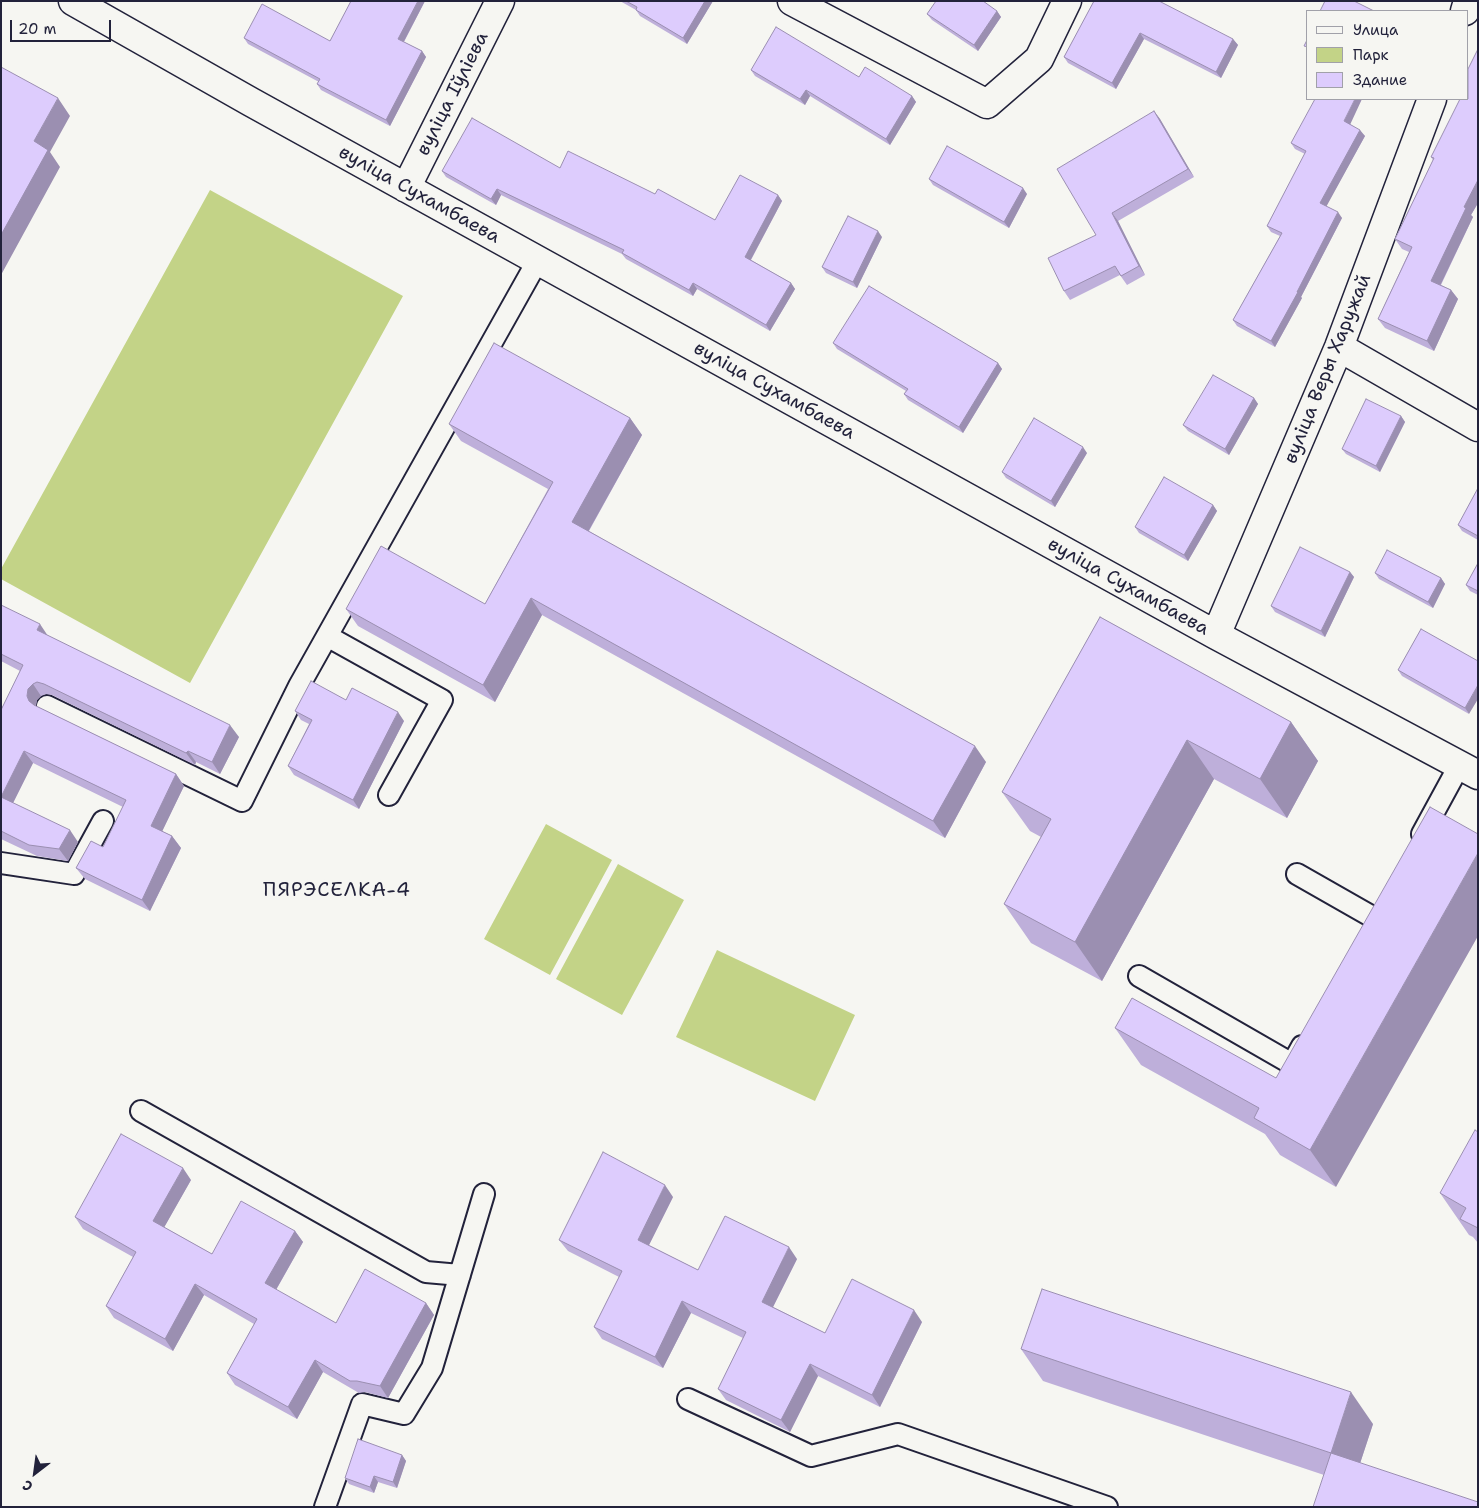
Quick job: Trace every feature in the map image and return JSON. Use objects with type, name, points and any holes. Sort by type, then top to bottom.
[{"type":"street","name":"вуліца Сухамбаева","points":[[72,1],[406,188],[1216,635],[1469,770]]},
{"type":"street","name":"вуліца Іўліева","points":[[406,188],[500,1]]},
{"type":"street","points":[[792,1],[987,104],[1039,59],[1066,1]]},
{"type":"street","name":"вуліца Веры Харужай","points":[[1216,635],[1339,347],[1432,100]]},
{"type":"street","points":[[1339,347],[1478,427]]},
{"type":"lane","points":[[48,706],[242,800],[299,686],[538,260]]},
{"type":"lane","points":[[327,636],[442,700],[389,795]]},
{"type":"lane","points":[[1412,852],[1469,770]]},
{"type":"lane","points":[[1,863],[74,874],[103,821]]},
{"type":"lane","points":[[1297,874],[1375,919]]},
{"type":"lane","points":[[1139,976],[1292,1064],[1312,1030]]},
{"type":"lane","points":[[141,1111],[426,1272],[460,1275]]},
{"type":"lane","points":[[325,1507],[362,1404],[404,1414],[432,1368],[484,1194]]},
{"type":"lane","points":[[688,1399],[811,1456],[898,1434],[1107,1507]]},
{"type":"green space","points":[[210,190],[403,296],[190,683],[1,579],[1,569]]},
{"type":"green space","points":[[546,824],[612,860],[550,975],[484,939]]},
{"type":"green space","points":[[618,864],[684,900],[622,1015],[556,979]]},
{"type":"green space","points":[[717,950],[855,1015],[815,1101],[676,1037]]},
{"type":"building","points":[[351,1],[418,1],[398,39],[422,51],[386,120],[317,84],[320,79],[244,38],[262,4],[330,41]]},
{"type":"building","points":[[626,1],[705,1],[683,38],[636,10],[637,7]]},
{"type":"building","points":[[936,1],[983,1],[997,11],[974,45],[927,14]]},
{"type":"building","points":[[1094,1],[1159,1],[1233,39],[1216,72],[1140,33],[1112,83],[1064,57]]},
{"type":"building","points":[[1325,1],[1354,1],[1372,10],[1320,10]]},
{"type":"building","points":[[776,27],[859,77],[865,67],[912,96],[886,139],[806,90],[800,99],[751,70]]},
{"type":"building","points":[[1478,49],[1478,180],[1431,281],[1451,290],[1427,341],[1378,319],[1412,247],[1395,239],[1434,158],[1431,157],[1460,100],[1469,100],[1469,67]]},
{"type":"building","points":[[1,67],[58,98],[34,141],[48,150],[1,235]]},
{"type":"building","points":[[1314,100],[1354,100],[1344,121],[1360,130],[1320,203],[1338,212],[1271,341],[1233,320],[1282,233],[1267,226],[1306,151],[1291,143]]},
{"type":"building","points":[[1154,111],[1188,169],[1112,213],[1139,266],[1121,276],[1115,266],[1064,291],[1048,258],[1096,235],[1057,169]]},
{"type":"building","points":[[472,118],[560,168],[568,151],[655,194],[658,189],[715,220],[740,175],[778,195],[745,257],[791,283],[766,325],[693,283],[689,290],[622,253],[624,250],[497,189],[491,199],[442,171]]},
{"type":"building","points":[[947,146],[1023,188],[1004,222],[929,179]]},
{"type":"building","points":[[848,216],[878,231],[853,282],[822,267]]},
{"type":"building","points":[[869,286],[998,363],[959,427],[904,394],[908,389],[833,343]]},
{"type":"building","points":[[494,343],[630,418],[572,522],[975,746],[933,821],[531,598],[483,685],[346,609],[381,546],[485,604],[553,482],[449,424]]},
{"type":"building","points":[[1213,375],[1254,398],[1225,449],[1183,425]]},
{"type":"building","points":[[1366,399],[1401,416],[1376,466],[1342,449]]},
{"type":"building","points":[[1034,418],[1083,447],[1051,501],[1002,472]]},
{"type":"building","points":[[1164,477],[1213,505],[1184,555],[1135,527]]},
{"type":"building","points":[[1478,488],[1478,536],[1458,525]]},
{"type":"building","points":[[1300,547],[1350,572],[1321,631],[1271,606]]},
{"type":"building","points":[[1387,550],[1441,578],[1428,602],[1375,573]]},
{"type":"building","points":[[1478,563],[1478,591],[1466,585]]},
{"type":"building","points":[[1,605],[40,624],[37,630],[230,725],[212,762],[188,751],[186,753],[44,684],[37,682],[28,689],[27,696],[34,705],[176,774],[151,826],[172,836],[142,900],[76,868],[91,841],[103,847],[126,800],[24,751],[1,797],[1,710],[23,665],[1,654]]},
{"type":"building","points":[[1100,617],[1291,722],[1260,779],[1187,740],[1075,942],[1004,904],[1051,819],[1002,792]]},
{"type":"building","points":[[1421,629],[1478,661],[1478,685],[1465,708],[1398,670]]},
{"type":"building","points":[[311,681],[346,700],[352,688],[398,712],[353,800],[288,766],[312,720],[295,711]]},
{"type":"building","points":[[1,797],[70,830],[59,849],[29,845],[1,831]]},
{"type":"building","points":[[1430,807],[1478,834],[1478,853],[1310,1150],[1254,1118],[1259,1108],[1115,1028],[1132,998],[1276,1078]]},
{"type":"building","points":[[1475,1130],[1478,1132],[1478,1228],[1460,1219],[1466,1208],[1440,1193]]},
{"type":"building","points":[[121,1134],[183,1168],[153,1221],[212,1254],[241,1201],[295,1231],[265,1283],[336,1323],[365,1269],[426,1303],[380,1386],[350,1381],[315,1360],[288,1407],[227,1373],[257,1319],[195,1284],[165,1339],[106,1306],[136,1252],[75,1217]]},
{"type":"building","points":[[603,1152],[665,1185],[638,1240],[698,1270],[725,1216],[789,1247],[762,1302],[825,1333],[852,1279],[914,1310],[872,1395],[810,1364],[781,1420],[718,1389],[746,1332],[682,1301],[655,1357],[594,1327],[622,1271],[559,1240]]},
{"type":"building","points":[[1042,1289],[1351,1392],[1331,1453],[1021,1349]]},
{"type":"building","points":[[358,1439],[402,1455],[393,1482],[374,1476],[370,1487],[345,1478]]},
{"type":"building","points":[[1331,1453],[1478,1502],[1478,1507],[1313,1507]]},
{"type":"district","name":"ПЯРЭСЕЛКА-4","points":[[337,891]]}]
